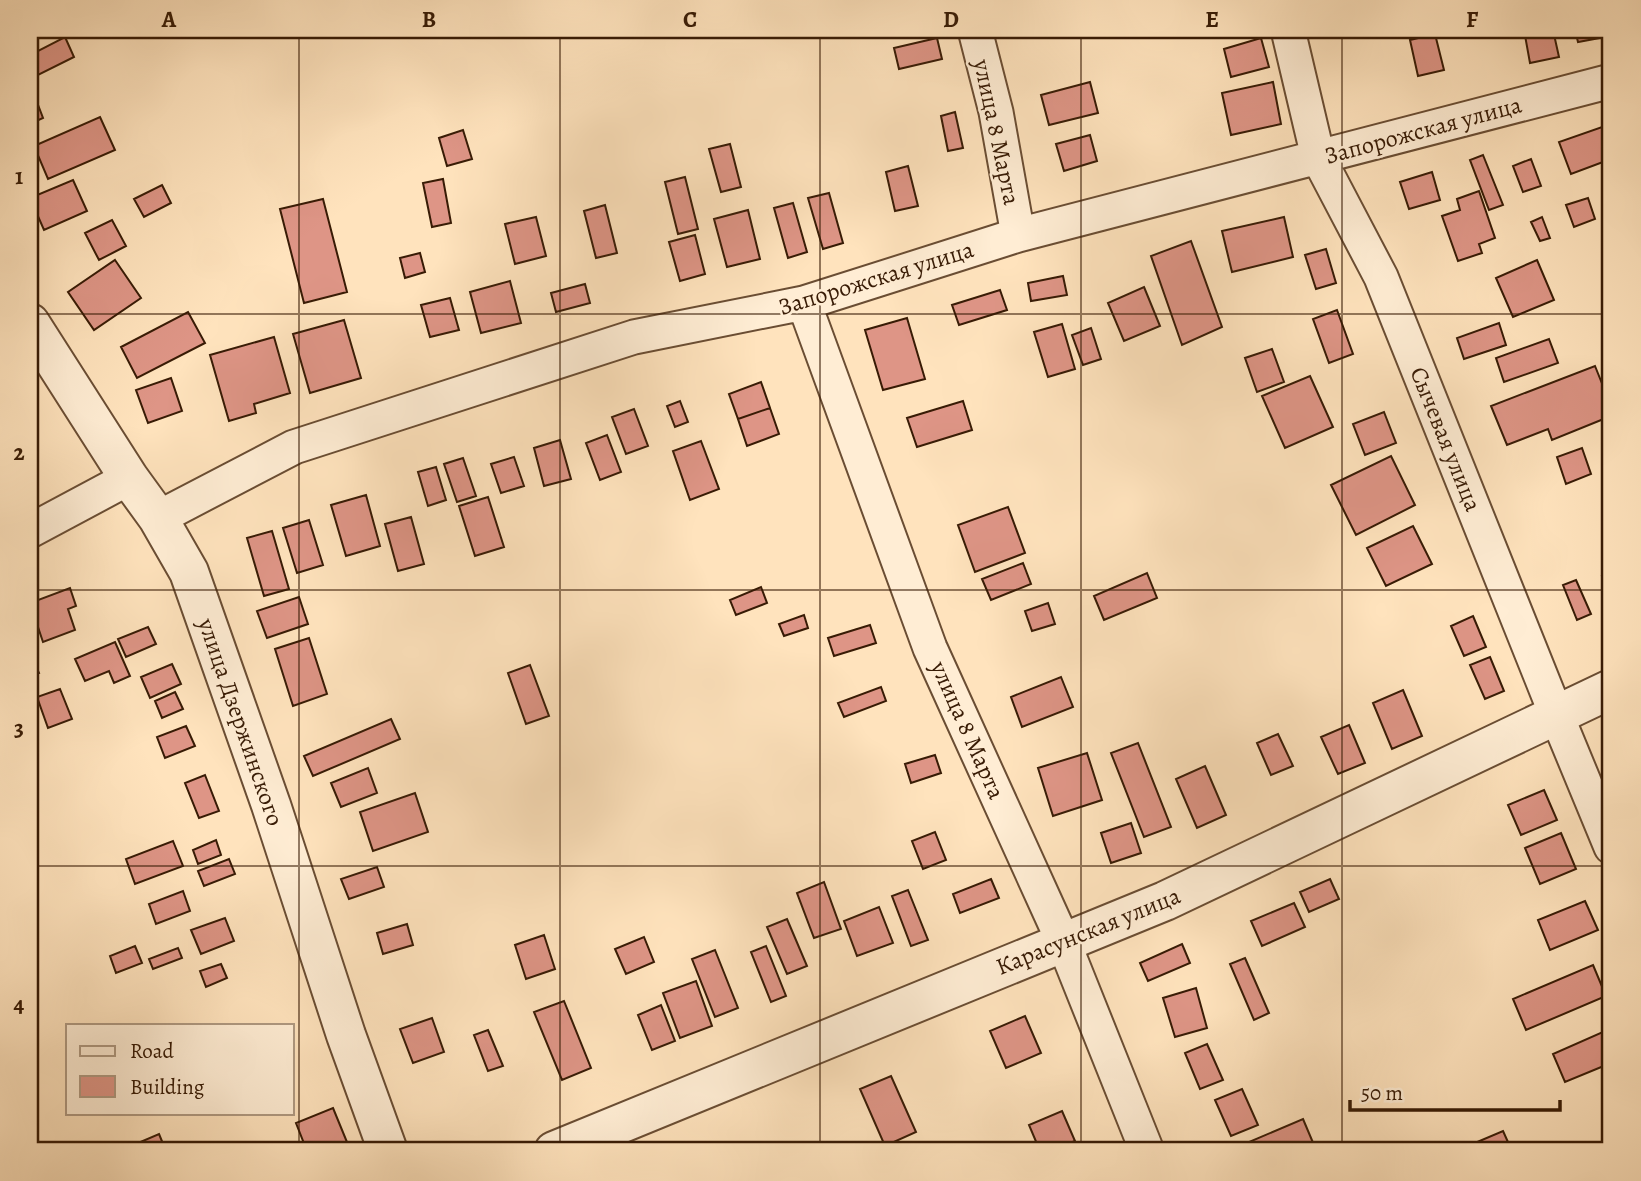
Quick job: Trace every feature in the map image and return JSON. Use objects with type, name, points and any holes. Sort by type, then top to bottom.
[{"type":"street","name":"улица 8 Марта","points":[[975,30],[996,111],[1018,235]]},
{"type":"street","name":"Сычевая улица","points":[[1289,30],[1318,157],[1381,277],[1611,847]]},
{"type":"street","name":"Запорожская улица","points":[[158,518],[293,447],[634,337],[804,303],[1018,235],[1611,81]]},
{"type":"street","name":"улица 8 Марта","points":[[804,303],[930,648],[1063,941],[1147,1151]]},
{"type":"street","name":"улица Дзержинского","points":[[30,323],[129,478],[158,518],[188,572],[258,768],[346,1035],[388,1151]]},
{"type":"street","points":[[30,531],[129,478]]},
{"type":"street","name":"Карасунская улица","points":[[554,1151],[1165,901],[1611,689]]},
{"type":"building","points":[[840,30],[867,30],[841,35]]},
{"type":"building","points":[[1524,30],[1553,30],[1559,57],[1530,63]]},
{"type":"building","points":[[1575,30],[1611,30],[1611,36],[1578,42]]},
{"type":"building","points":[[1435,34],[1444,70],[1418,76],[1410,40]]},
{"type":"building","points":[[65,37],[74,57],[30,79],[30,55]]},
{"type":"building","points":[[937,38],[942,59],[899,69],[894,48]]},
{"type":"building","points":[[1261,38],[1269,67],[1231,77],[1224,49]]},
{"type":"building","points":[[1090,82],[1098,113],[1049,125],[1041,95]]},
{"type":"building","points":[[1273,82],[1281,124],[1231,135],[1222,93]]},
{"type":"building","points":[[32,89],[43,118],[30,124],[30,90]]},
{"type":"building","points":[[955,112],[963,148],[948,151],[941,116]]},
{"type":"building","points":[[100,117],[115,150],[48,179],[34,146]]},
{"type":"building","points":[[1605,126],[1611,144],[1611,159],[1571,174],[1559,142]]},
{"type":"building","points":[[463,130],[472,159],[447,166],[439,138]]},
{"type":"building","points":[[1090,135],[1097,161],[1064,171],[1056,144]]},
{"type":"building","points":[[730,144],[741,187],[721,192],[709,149]]},
{"type":"building","points":[[1483,155],[1503,205],[1489,210],[1470,160]]},
{"type":"building","points":[[1531,159],[1541,186],[1523,192],[1513,166]]},
{"type":"building","points":[[908,166],[918,206],[895,211],[886,172]]},
{"type":"building","points":[[1432,172],[1440,200],[1409,209],[1400,182]]},
{"type":"building","points":[[685,177],[698,229],[678,234],[665,182]]},
{"type":"building","points":[[443,179],[451,223],[432,227],[423,183]]},
{"type":"building","points":[[73,180],[87,211],[44,230],[30,198]]},
{"type":"building","points":[[162,185],[171,203],[144,217],[134,199]]},
{"type":"building","points":[[1479,191],[1495,238],[1479,244],[1482,253],[1458,261],[1442,216],[1460,210],[1457,199]]},
{"type":"building","points":[[829,193],[843,243],[823,249],[808,198]]},
{"type":"building","points":[[1588,198],[1595,219],[1574,227],[1566,205]]},
{"type":"building","points":[[323,199],[347,292],[304,303],[280,209]]},
{"type":"building","points":[[793,203],[807,252],[788,258],[774,208]]},
{"type":"building","points":[[605,205],[617,253],[596,258],[584,211]]},
{"type":"building","points":[[748,210],[760,259],[727,267],[714,219]]},
{"type":"building","points":[[536,217],[546,256],[515,264],[505,224]]},
{"type":"building","points":[[1284,217],[1293,257],[1232,272],[1222,231]]},
{"type":"building","points":[[1542,217],[1550,238],[1540,241],[1531,222]]},
{"type":"building","points":[[112,220],[126,246],[99,260],[85,233]]},
{"type":"building","points":[[695,235],[705,274],[680,281],[669,242]]},
{"type":"building","points":[[1191,241],[1222,327],[1182,345],[1151,256]]},
{"type":"building","points":[[1326,249],[1336,283],[1316,289],[1305,255]]},
{"type":"building","points":[[420,253],[425,272],[405,278],[400,258]]},
{"type":"building","points":[[115,260],[141,298],[94,330],[68,292]]},
{"type":"building","points":[[1537,260],[1554,300],[1513,317],[1496,278]]},
{"type":"building","points":[[1063,276],[1067,295],[1031,301],[1028,283]]},
{"type":"building","points":[[510,281],[521,323],[481,333],[470,292]]},
{"type":"building","points":[[585,284],[590,303],[556,312],[551,293]]},
{"type":"building","points":[[1144,287],[1160,326],[1124,341],[1108,303]]},
{"type":"building","points":[[1000,290],[1007,310],[959,325],[952,305]]},
{"type":"building","points":[[450,298],[459,330],[430,337],[421,305]]},
{"type":"building","points":[[1337,310],[1353,354],[1329,363],[1313,319]]},
{"type":"building","points":[[188,312],[205,343],[137,378],[121,347]]},
{"type":"building","points":[[907,318],[925,379],[883,390],[865,330]]},
{"type":"building","points":[[344,320],[361,378],[310,393],[293,334]]},
{"type":"building","points":[[1499,323],[1506,345],[1464,359],[1457,338]]},
{"type":"building","points":[[1062,324],[1075,369],[1048,377],[1034,332]]},
{"type":"building","points":[[1091,328],[1101,359],[1083,365],[1072,335]]},
{"type":"building","points":[[274,337],[290,393],[254,404],[256,413],[229,421],[210,355]]},
{"type":"building","points":[[1549,339],[1558,363],[1504,382],[1496,358]]},
{"type":"building","points":[[1272,349],[1284,382],[1257,392],[1245,358]]},
{"type":"building","points":[[1595,366],[1611,406],[1611,416],[1552,440],[1548,429],[1507,445],[1491,406]]},
{"type":"building","points":[[1310,376],[1333,427],[1285,448],[1262,396]]},
{"type":"building","points":[[171,378],[182,411],[148,423],[136,390]]},
{"type":"building","points":[[761,382],[770,408],[738,419],[729,394]]},
{"type":"building","points":[[680,401],[688,422],[675,427],[667,406]]},
{"type":"building","points":[[963,401],[972,430],[917,447],[907,418]]},
{"type":"building","points":[[770,408],[779,434],[747,446],[738,419]]},
{"type":"building","points":[[634,409],[648,446],[626,454],[612,417]]},
{"type":"building","points":[[1384,412],[1396,443],[1365,455],[1353,424]]},
{"type":"building","points":[[607,435],[621,472],[600,480],[586,443]]},
{"type":"building","points":[[560,440],[571,479],[544,486],[534,448]]},
{"type":"building","points":[[701,441],[719,489],[690,500],[673,451]]},
{"type":"building","points":[[1582,448],[1591,474],[1566,484],[1557,457]]},
{"type":"building","points":[[1391,456],[1415,505],[1356,535],[1331,485]]},
{"type":"building","points":[[514,457],[524,486],[501,493],[491,464]]},
{"type":"building","points":[[463,458],[476,496],[457,502],[444,464]]},
{"type":"building","points":[[436,467],[446,500],[428,506],[418,472]]},
{"type":"building","points":[[366,495],[380,546],[346,556],[331,505]]},
{"type":"building","points":[[488,497],[504,547],[475,556],[459,506]]},
{"type":"building","points":[[1008,507],[1025,553],[975,572],[958,525]]},
{"type":"building","points":[[411,517],[424,564],[398,571],[385,524]]},
{"type":"building","points":[[309,520],[323,565],[297,573],[283,528]]},
{"type":"building","points":[[1413,526],[1432,564],[1386,586],[1367,548]]},
{"type":"building","points":[[272,531],[289,589],[264,596],[247,538]]},
{"type":"building","points":[[1023,563],[1031,584],[991,600],[982,579]]},
{"type":"building","points":[[1147,573],[1157,598],[1104,620],[1094,596]]},
{"type":"building","points":[[1611,573],[1611,601],[1602,576]]},
{"type":"building","points":[[1576,580],[1591,614],[1577,620],[1563,585]]},
{"type":"building","points":[[761,587],[767,603],[736,615],[730,600]]},
{"type":"building","points":[[70,588],[76,606],[68,609],[75,630],[43,642],[30,603]]},
{"type":"building","points":[[299,597],[308,624],[267,638],[257,611]]},
{"type":"building","points":[[1048,603],[1055,624],[1032,631],[1025,611]]},
{"type":"building","points":[[804,615],[808,628],[784,636],[779,624]]},
{"type":"building","points":[[1473,616],[1486,647],[1464,656],[1451,626]]},
{"type":"building","points":[[870,625],[876,643],[834,656],[828,638]]},
{"type":"building","points":[[148,627],[156,644],[126,657],[118,639]]},
{"type":"building","points":[[309,638],[327,694],[293,706],[275,649]]},
{"type":"building","points":[[115,642],[130,676],[114,683],[109,671],[85,681],[75,659]]},
{"type":"building","points":[[30,654],[39,673],[30,677]]},
{"type":"building","points":[[1490,657],[1504,691],[1485,699],[1470,665]]},
{"type":"building","points":[[172,664],[181,684],[150,698],[141,677]]},
{"type":"building","points":[[530,665],[549,716],[526,724],[508,673]]},
{"type":"building","points":[[1061,677],[1073,707],[1022,727],[1011,697]]},
{"type":"building","points":[[881,687],[886,701],[844,717],[838,703]]},
{"type":"building","points":[[60,689],[72,719],[48,728],[37,697]]},
{"type":"building","points":[[1403,690],[1422,736],[1392,749],[1373,703]]},
{"type":"building","points":[[175,692],[183,709],[162,718],[155,701]]},
{"type":"building","points":[[391,719],[400,739],[313,776],[304,756]]},
{"type":"building","points":[[1349,725],[1365,763],[1338,774],[1321,737]]},
{"type":"building","points":[[186,726],[195,746],[165,758],[157,737]]},
{"type":"building","points":[[1278,734],[1293,766],[1271,775],[1257,743]]},
{"type":"building","points":[[1138,743],[1171,827],[1144,837],[1111,753]]},
{"type":"building","points":[[1087,753],[1102,800],[1053,816],[1038,768]]},
{"type":"building","points":[[935,755],[941,773],[911,783],[905,764]]},
{"type":"building","points":[[1205,766],[1226,815],[1197,828],[1176,779]]},
{"type":"building","points":[[368,768],[377,793],[341,807],[331,783]]},
{"type":"building","points":[[205,775],[219,811],[199,818],[185,783]]},
{"type":"building","points":[[1544,790],[1557,820],[1521,835],[1508,805]]},
{"type":"building","points":[[415,793],[428,832],[373,851],[360,812]]},
{"type":"building","points":[[1131,823],[1141,853],[1111,863],[1101,833]]},
{"type":"building","points":[[935,832],[946,860],[923,869],[912,841]]},
{"type":"building","points":[[1561,833],[1576,869],[1540,884],[1525,848]]},
{"type":"building","points":[[216,840],[221,855],[198,864],[193,850]]},
{"type":"building","points":[[173,841],[183,866],[135,884],[126,859]]},
{"type":"building","points":[[229,859],[235,874],[204,886],[198,871]]},
{"type":"building","points":[[377,867],[384,887],[349,899],[341,879]]},
{"type":"building","points":[[991,879],[999,898],[960,913],[953,894]]},
{"type":"building","points":[[1330,879],[1339,899],[1309,912],[1300,892]]},
{"type":"building","points":[[824,882],[841,929],[814,938],[797,893]]},
{"type":"building","points":[[908,890],[928,940],[911,946],[892,896]]},
{"type":"building","points":[[183,891],[190,911],[156,924],[149,904]]},
{"type":"building","points":[[1585,901],[1598,930],[1550,950],[1538,920]]},
{"type":"building","points":[[1294,903],[1305,927],[1262,946],[1251,921]]},
{"type":"building","points":[[879,907],[893,943],[857,956],[844,921]]},
{"type":"building","points":[[225,918],[234,941],[201,954],[191,930]]},
{"type":"building","points":[[787,919],[807,966],[787,974],[767,927]]},
{"type":"building","points":[[407,924],[413,945],[383,954],[377,933]]},
{"type":"building","points":[[544,935],[555,969],[526,979],[515,945]]},
{"type":"building","points":[[644,937],[654,962],[626,974],[615,949]]},
{"type":"building","points":[[1182,944],[1190,963],[1148,981],[1140,963]]},
{"type":"building","points":[[135,946],[142,963],[116,973],[110,956]]},
{"type":"building","points":[[766,946],[786,996],[771,1002],[751,952]]},
{"type":"building","points":[[178,948],[182,958],[153,969],[149,959]]},
{"type":"building","points":[[715,950],[738,1008],[715,1017],[692,959]]},
{"type":"building","points":[[1245,958],[1269,1013],[1254,1020],[1230,964]]},
{"type":"building","points":[[221,964],[227,978],[206,987],[200,971]]},
{"type":"building","points":[[1593,965],[1606,996],[1526,1030],[1513,999]]},
{"type":"building","points":[[696,981],[712,1026],[680,1038],[663,993]]},
{"type":"building","points":[[1196,988],[1207,1028],[1175,1037],[1163,998]]},
{"type":"building","points":[[564,1001],[591,1068],[562,1080],[534,1012]]},
{"type":"building","points":[[661,1005],[675,1041],[652,1050],[638,1015]]},
{"type":"building","points":[[1025,1016],[1041,1053],[1006,1068],[990,1031]]},
{"type":"building","points":[[432,1018],[444,1052],[413,1063],[400,1029]]},
{"type":"building","points":[[488,1030],[503,1066],[488,1071],[474,1035]]},
{"type":"building","points":[[1605,1031],[1611,1047],[1611,1063],[1565,1082],[1553,1054]]},
{"type":"building","points":[[1207,1044],[1223,1080],[1200,1089],[1185,1053]]},
{"type":"building","points":[[891,1076],[916,1132],[885,1146],[860,1089]]},
{"type":"building","points":[[1242,1089],[1258,1125],[1231,1136],[1215,1100]]},
{"type":"building","points":[[333,1108],[349,1147],[338,1151],[307,1151],[296,1123]]},
{"type":"building","points":[[1062,1111],[1075,1141],[1050,1151],[1040,1151],[1029,1125]]},
{"type":"building","points":[[1303,1119],[1314,1145],[1300,1151],[1228,1151]]},
{"type":"building","points":[[1503,1131],[1512,1151],[1456,1151]]},
{"type":"building","points":[[159,1134],[166,1151],[134,1151],[131,1146]]},
{"type":"building","points":[[838,1145],[841,1151],[824,1151]]}]
